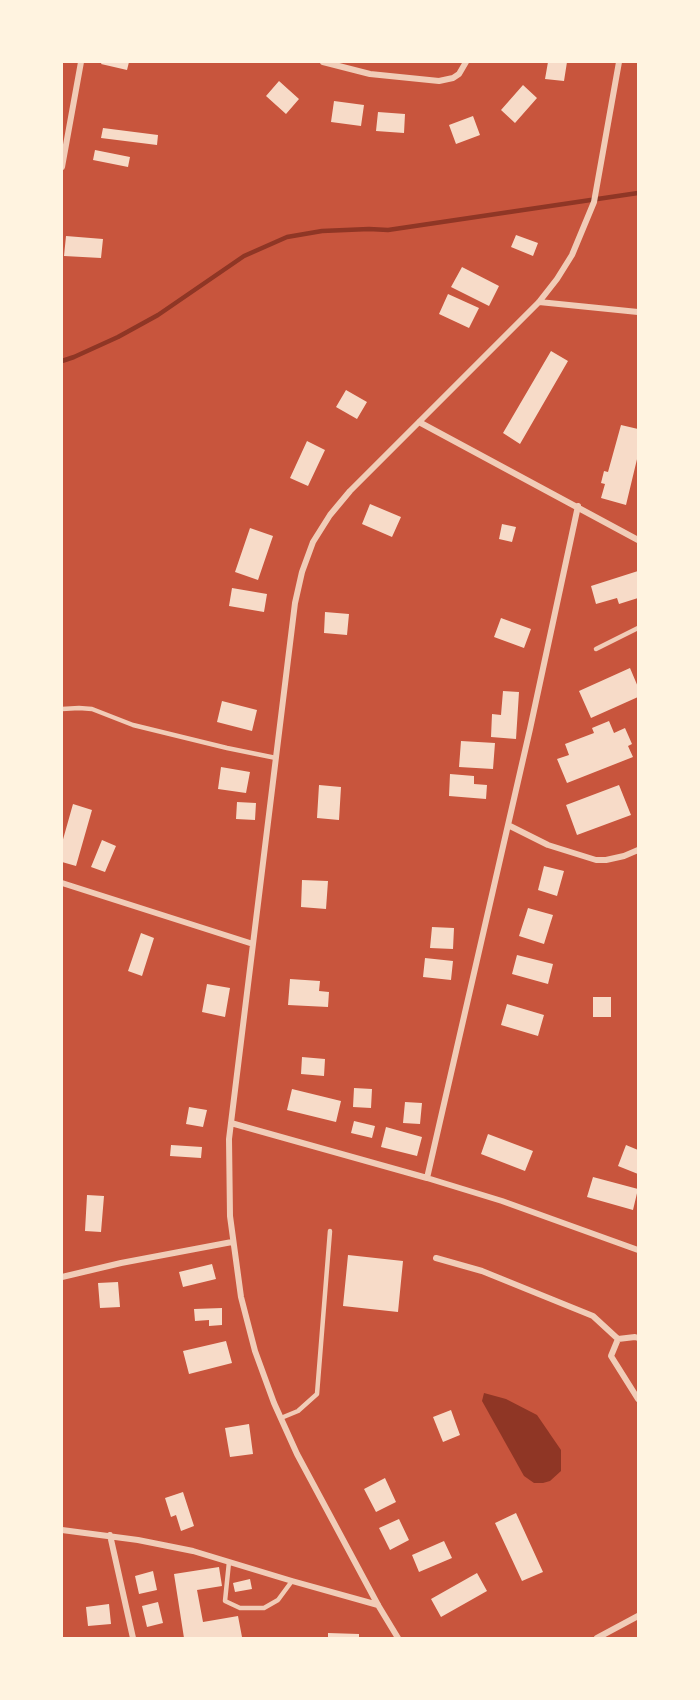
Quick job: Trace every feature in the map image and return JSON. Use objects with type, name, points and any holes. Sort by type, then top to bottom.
[{"type":"street","points":[[62,167],[81,62]]},
{"type":"street","points":[[323,62],[370,74],[439,81],[459,74],[466,62]]},
{"type":"street","points":[[398,1638],[297,1454],[281,1418],[255,1351],[241,1297],[232,1242],[228,1165],[231,1123],[295,603],[302,572],[313,542],[330,515],[350,490],[539,302],[572,255],[594,202],[619,62]]},
{"type":"street","points":[[539,302],[639,312]]},
{"type":"street","points":[[419,422],[639,540]]},
{"type":"street","points":[[427,1178],[578,506]]},
{"type":"street","points":[[508,825],[548,845],[596,860],[624,856],[639,850]]},
{"type":"street","points":[[62,883],[253,944]]},
{"type":"street","points":[[231,1123],[502,1201],[639,1250]]},
{"type":"street","points":[[62,1277],[121,1263],[232,1242]]},
{"type":"street","points":[[436,1258],[482,1271],[593,1316],[618,1339],[639,1338]]},
{"type":"street","points":[[618,1339],[611,1356],[639,1399]]},
{"type":"street","points":[[62,1530],[110,1535],[193,1551],[378,1605]]},
{"type":"street","points":[[110,1535],[133,1638]]},
{"type":"street","points":[[597,1638],[639,1616]]},
{"type":"lane","points":[[596,649],[639,628]]},
{"type":"lane","points":[[62,709],[92,709],[133,725],[276,758]]},
{"type":"lane","points":[[281,1418],[298,1411],[317,1394],[330,1231]]},
{"type":"lane","points":[[229,1562],[225,1601],[240,1608],[264,1608],[278,1600],[292,1581]]},
{"type":"shaded area","points":[[484,1393],[506,1399],[537,1415],[561,1450],[561,1471],[550,1481],[534,1483],[524,1476],[482,1401]]},
{"type":"building","points":[[102,62],[129,62],[127,70],[101,64]]},
{"type":"building","points":[[548,62],[567,62],[564,81],[545,79]]},
{"type":"building","points":[[279,81],[299,99],[286,114],[266,96]]},
{"type":"building","points":[[523,85],[537,98],[515,123],[501,110]]},
{"type":"building","points":[[334,101],[364,105],[361,126],[331,122]]},
{"type":"building","points":[[378,112],[405,114],[404,133],[376,131]]},
{"type":"building","points":[[473,116],[480,135],[456,144],[449,125]]},
{"type":"building","points":[[103,128],[158,135],[157,145],[101,138]]},
{"type":"building","points":[[95,150],[130,157],[128,167],[93,160]]},
{"type":"building","points":[[516,235],[538,243],[533,256],[511,247]]},
{"type":"building","points":[[66,236],[103,239],[101,258],[64,256]]},
{"type":"building","points":[[462,267],[499,286],[489,306],[451,287]]},
{"type":"building","points":[[448,294],[479,308],[469,328],[439,314]]},
{"type":"building","points":[[551,351],[568,361],[520,444],[503,433]]},
{"type":"building","points":[[346,390],[367,402],[357,419],[336,407]]},
{"type":"building","points":[[621,425],[638,429],[638,455],[626,505],[601,498],[605,484],[601,483],[604,471],[608,472]]},
{"type":"building","points":[[307,441],[325,450],[308,486],[290,478]]},
{"type":"building","points":[[370,504],[401,517],[392,537],[362,524]]},
{"type":"building","points":[[502,524],[516,527],[512,542],[499,539]]},
{"type":"building","points":[[250,528],[273,536],[258,580],[235,572]]},
{"type":"building","points":[[638,571],[638,598],[619,604],[617,598],[596,604],[591,586]]},
{"type":"building","points":[[232,588],[267,594],[264,612],[229,606]]},
{"type":"building","points":[[325,612],[349,614],[347,635],[324,633]]},
{"type":"building","points":[[501,618],[531,629],[524,648],[494,637]]},
{"type":"building","points":[[630,668],[638,687],[638,697],[591,718],[579,691]]},
{"type":"building","points":[[503,691],[519,692],[516,739],[491,737],[492,714],[501,715]]},
{"type":"building","points":[[222,701],[257,710],[252,731],[217,722]]},
{"type":"building","points":[[609,721],[614,733],[625,728],[632,744],[628,746],[633,757],[567,783],[557,759],[569,755],[565,744],[594,733],[592,728]]},
{"type":"building","points":[[461,741],[495,743],[493,769],[459,767]]},
{"type":"building","points":[[221,767],[250,772],[246,793],[218,789]]},
{"type":"building","points":[[450,774],[474,776],[474,784],[487,785],[486,799],[449,796]]},
{"type":"building","points":[[319,785],[341,787],[339,820],[317,818]]},
{"type":"building","points":[[619,785],[631,815],[577,835],[566,805]]},
{"type":"building","points":[[237,802],[256,803],[255,820],[236,819]]},
{"type":"building","points":[[73,804],[92,810],[76,866],[62,862],[62,843]]},
{"type":"building","points":[[102,840],[116,846],[105,872],[91,867]]},
{"type":"building","points":[[544,866],[564,871],[557,896],[538,890]]},
{"type":"building","points":[[302,880],[328,881],[326,909],[301,907]]},
{"type":"building","points":[[528,908],[553,915],[544,944],[519,936]]},
{"type":"building","points":[[432,927],[454,928],[453,949],[430,948]]},
{"type":"building","points":[[141,933],[154,938],[142,976],[128,971]]},
{"type":"building","points":[[517,955],[553,964],[548,984],[512,974]]},
{"type":"building","points":[[425,958],[453,961],[451,980],[423,977]]},
{"type":"building","points":[[290,979],[320,981],[319,991],[329,992],[328,1007],[288,1005]]},
{"type":"building","points":[[207,984],[230,988],[225,1017],[202,1012]]},
{"type":"building","points":[[593,997],[611,997],[611,1017],[593,1017]]},
{"type":"building","points":[[507,1004],[544,1015],[538,1036],[501,1025]]},
{"type":"building","points":[[302,1057],[325,1059],[324,1076],[301,1074]]},
{"type":"building","points":[[354,1088],[372,1089],[371,1108],[353,1107]]},
{"type":"building","points":[[292,1089],[341,1101],[336,1122],[287,1110]]},
{"type":"building","points":[[405,1102],[422,1103],[420,1124],[403,1123]]},
{"type":"building","points":[[189,1107],[207,1110],[203,1127],[186,1124]]},
{"type":"building","points":[[354,1121],[375,1126],[372,1138],[351,1133]]},
{"type":"building","points":[[386,1127],[422,1137],[417,1156],[381,1147]]},
{"type":"building","points":[[488,1134],[533,1151],[525,1171],[481,1154]]},
{"type":"building","points":[[171,1145],[202,1147],[201,1158],[170,1156]]},
{"type":"building","points":[[626,1145],[638,1150],[638,1174],[618,1166]]},
{"type":"building","points":[[593,1177],[638,1189],[633,1210],[587,1197]]},
{"type":"building","points":[[87,1195],[104,1196],[101,1232],[85,1231]]},
{"type":"building","points":[[348,1255],[403,1261],[398,1312],[343,1306]]},
{"type":"building","points":[[212,1264],[216,1279],[183,1287],[179,1272]]},
{"type":"building","points":[[118,1282],[120,1307],[100,1308],[98,1283]]},
{"type":"building","points":[[222,1308],[222,1325],[209,1326],[209,1320],[195,1321],[194,1309]]},
{"type":"building","points":[[226,1341],[232,1363],[189,1374],[183,1351]]},
{"type":"building","points":[[451,1410],[460,1435],[443,1442],[433,1417]]},
{"type":"building","points":[[249,1424],[253,1454],[230,1457],[225,1428]]},
{"type":"building","points":[[385,1478],[396,1502],[376,1512],[364,1489]]},
{"type":"building","points":[[183,1492],[194,1526],[181,1531],[176,1515],[171,1517],[165,1498]]},
{"type":"building","points":[[516,1513],[543,1572],[522,1581],[495,1523]]},
{"type":"building","points":[[399,1519],[409,1540],[390,1550],[379,1528]]},
{"type":"building","points":[[444,1541],[452,1558],[419,1572],[412,1555]]},
{"type":"building","points":[[219,1567],[222,1586],[197,1590],[203,1622],[238,1616],[242,1637],[184,1638],[174,1574]]},
{"type":"building","points":[[153,1571],[157,1590],[139,1594],[135,1576]]},
{"type":"building","points":[[477,1573],[487,1591],[441,1617],[431,1599]]},
{"type":"building","points":[[250,1579],[252,1589],[235,1592],[233,1583]]},
{"type":"building","points":[[158,1602],[163,1623],[147,1627],[142,1606]]},
{"type":"building","points":[[109,1604],[111,1624],[88,1626],[86,1607]]},
{"type":"building","points":[[328,1633],[359,1634],[359,1638],[328,1638]]},
{"type":"waterway","points":[[62,361],[118,337],[158,315],[244,256],[287,237],[322,231],[388,230],[638,193]]}]
